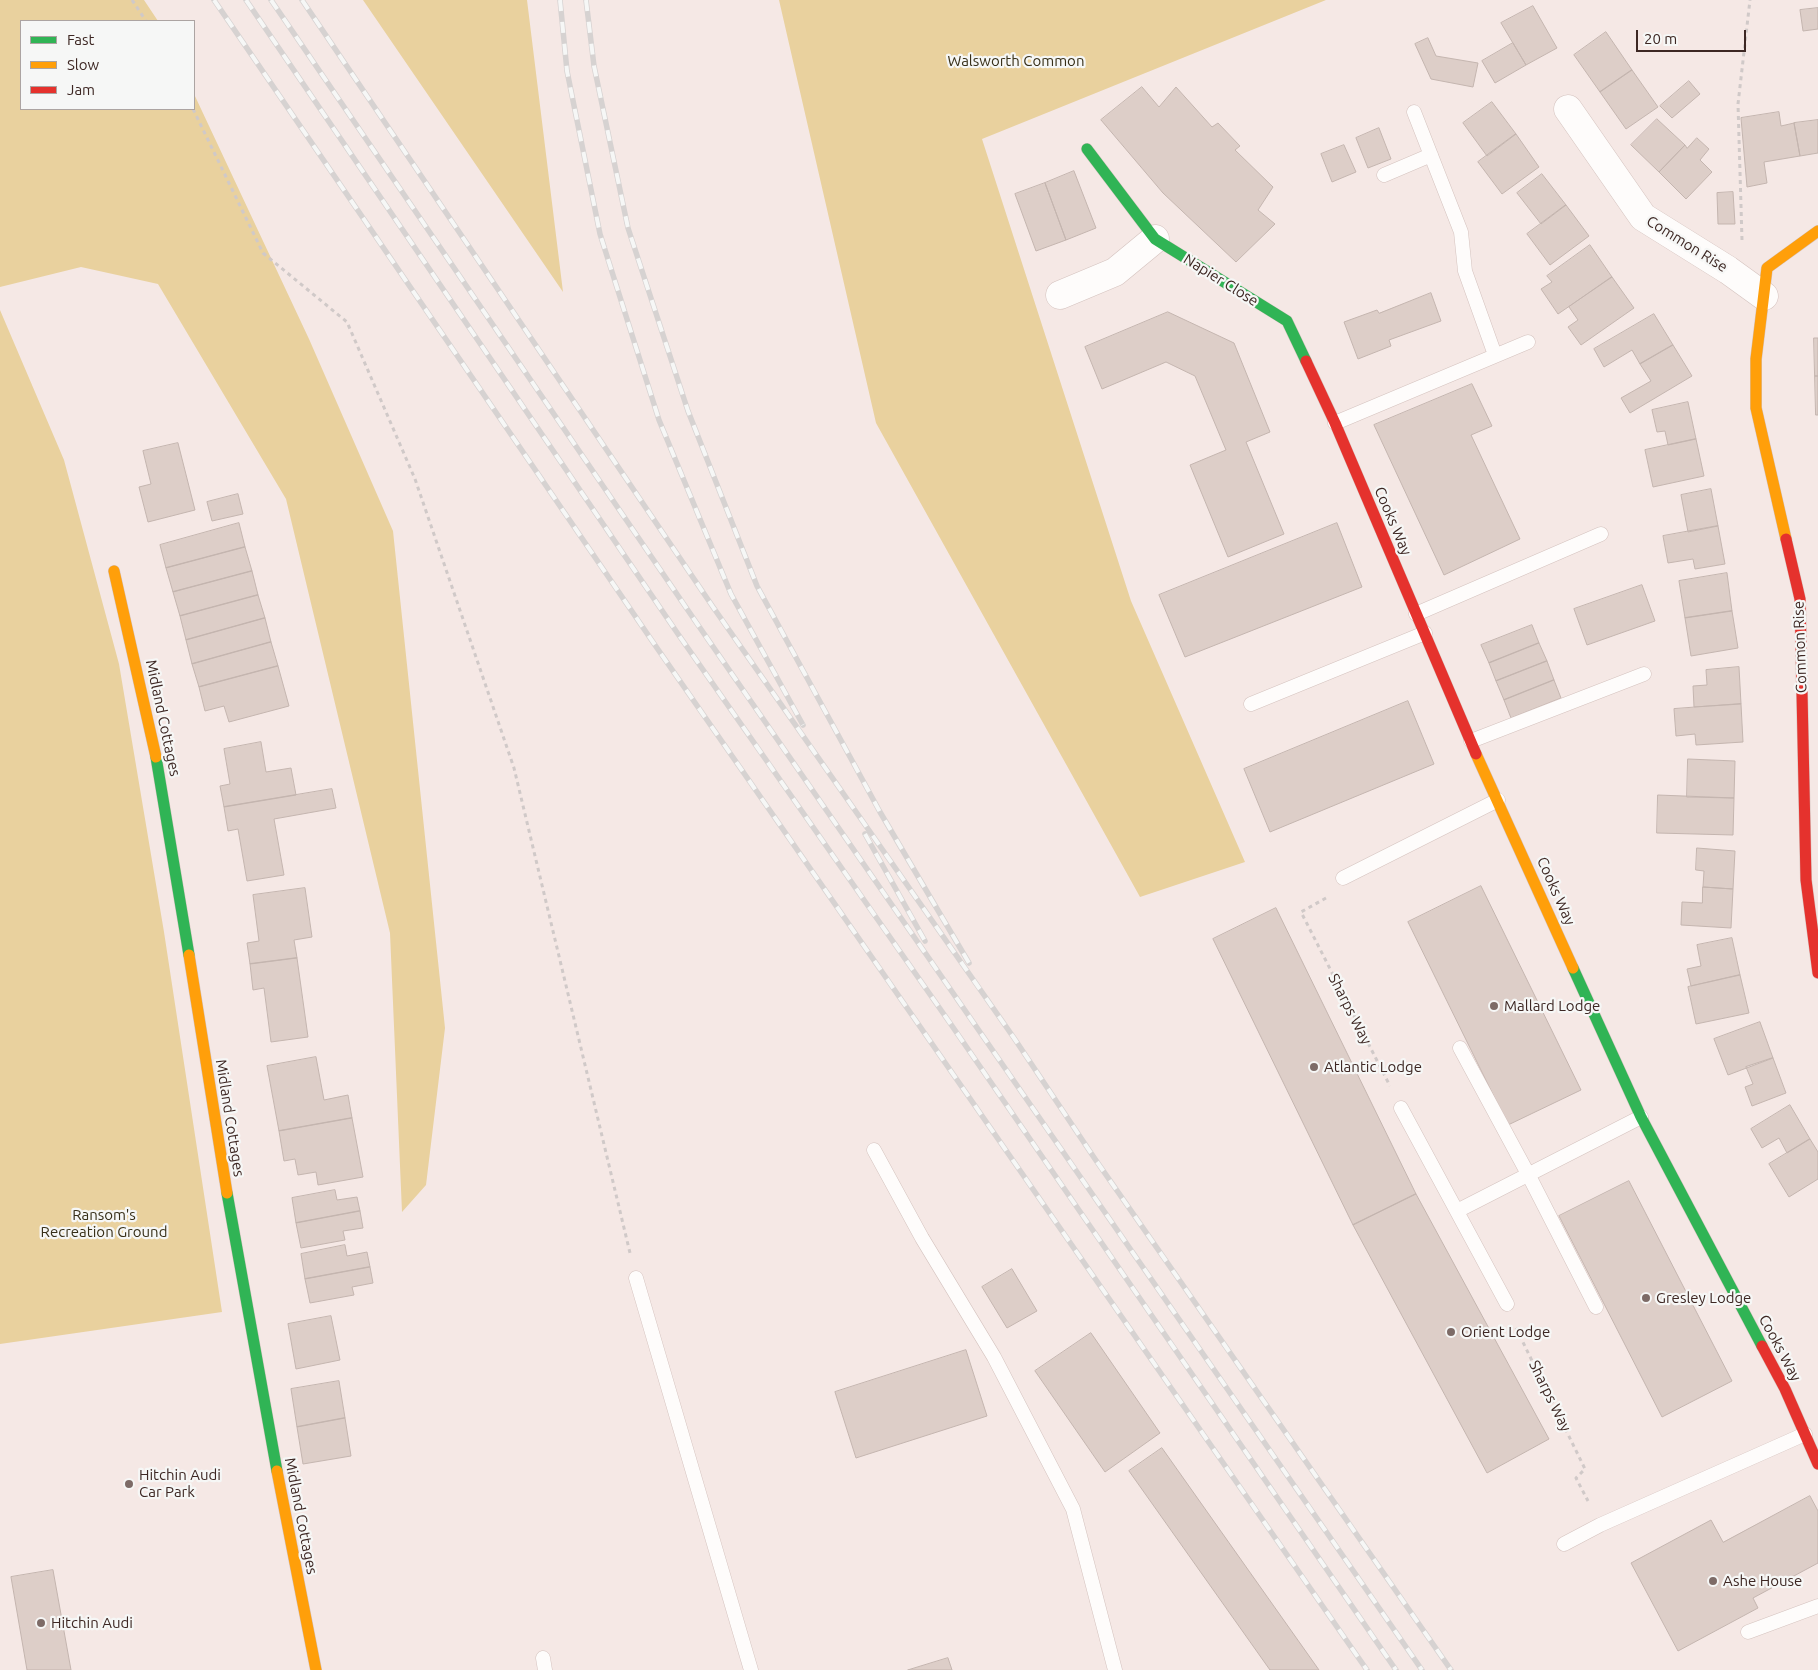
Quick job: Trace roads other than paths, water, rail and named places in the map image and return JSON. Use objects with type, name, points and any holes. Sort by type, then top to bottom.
[{"type":"street","name":"Common Rise","points":[[1568,109],[1643,217],[1728,270],[1764,296]]},
{"type":"street","name":"Napier Close","points":[[1087,150],[1155,239],[1287,322]]},
{"type":"street","name":"Common Rise","points":[[1818,231],[1767,268],[1756,359],[1756,408],[1800,599],[1806,880],[1818,973]]},
{"type":"street","points":[[1060,295],[1115,272],[1155,239]]},
{"type":"street","name":"Cooks Way","points":[[1287,322],[1334,423],[1470,741],[1641,1117],[1785,1389],[1818,1464]]},
{"type":"street","name":"Midland Cottages","points":[[114,571],[153,737],[241,1276],[289,1539],[316,1670]]},
{"type":"lane","points":[[1414,112],[1461,232],[1465,271],[1495,355]]},
{"type":"lane","points":[[1384,175],[1431,155]]},
{"type":"lane","points":[[1334,423],[1528,342]]},
{"type":"lane","points":[[1416,614],[1600,534]]},
{"type":"lane","points":[[1251,704],[1425,633]]},
{"type":"lane","points":[[1470,741],[1644,674]]},
{"type":"lane","points":[[1343,878],[1498,800]]},
{"type":"lane","points":[[1460,1048],[1528,1174],[1596,1307]]},
{"type":"lane","points":[[1401,1108],[1507,1304]]},
{"type":"lane","points":[[1457,1211],[1641,1117]]},
{"type":"lane","points":[[874,1150],[922,1238],[994,1357],[1073,1509],[1115,1670]]},
{"type":"lane","points":[[636,1278],[751,1670]]},
{"type":"lane","points":[[1564,1544],[1600,1525],[1805,1434]]},
{"type":"lane","points":[[1748,1632],[1818,1606]]},
{"type":"railway","points":[[214,0],[657,648],[1367,1670]]},
{"type":"railway","points":[[246,0],[678,634],[950,1023],[1396,1670]]},
{"type":"railway","points":[[271,0],[698,625],[1422,1670]]},
{"type":"railway","points":[[302,0],[713,607],[1451,1670]]},
{"type":"railway","points":[[560,0],[567,71],[600,234],[659,420],[731,594],[803,725]]},
{"type":"railway","points":[[586,0],[594,66],[628,228],[688,411],[757,586],[880,812],[969,963]]},
{"type":"railway","points":[[865,834],[925,941]]},
{"type":"place","name":"Mallard Lodge","points":[[1494,1006]]},
{"type":"place","name":"Atlantic Lodge","points":[[1314,1067]]},
{"type":"place","name":"Gresley Lodge","points":[[1646,1298]]},
{"type":"place","name":"Orient Lodge","points":[[1451,1332]]},
{"type":"place","name":"Hitchin Audi Car Park","points":[[129,1484]]},
{"type":"place","name":"Ashe House","points":[[1713,1581]]},
{"type":"place","name":"Hitchin Audi","points":[[41,1623]]},
{"type":"park label","name":"Walsworth Common","points":[[1016,61]]},
{"type":"park label","name":"Ransom's Recreation Ground","points":[[104,1224]]}]
